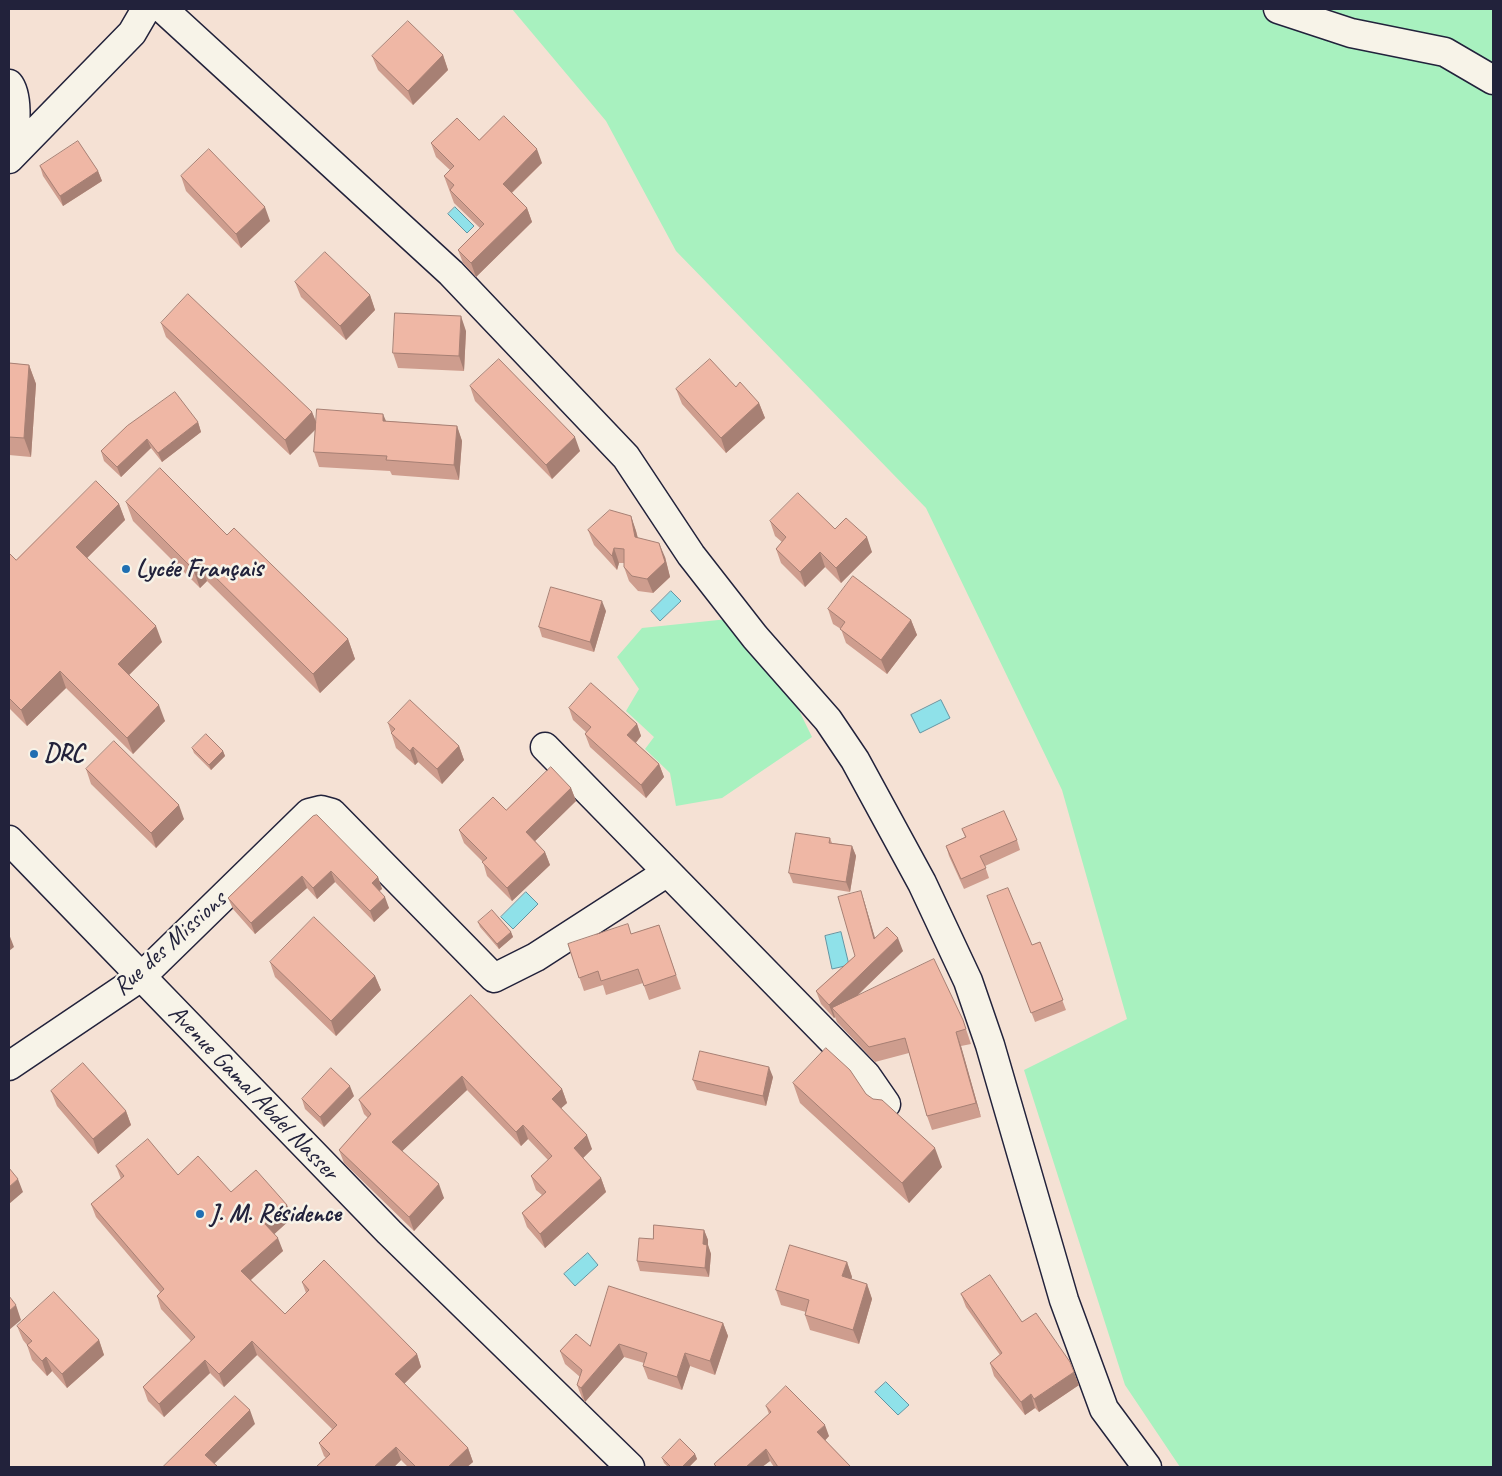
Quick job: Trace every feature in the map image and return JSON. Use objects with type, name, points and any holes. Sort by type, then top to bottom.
[{"type":"street","points":[[11,157],[132,33],[146,9]]},
{"type":"street","points":[[163,9],[451,273],[626,458],[691,555],[755,637],[828,720],[856,760],[922,883],[968,981],[990,1044],[1064,1300],[1104,1409],[1147,1467]]},
{"type":"street","points":[[1278,9],[1351,33],[1445,52],[1493,80]]},
{"type":"street","points":[[9,84],[12,87],[15,109],[11,157]]},
{"type":"street","points":[[544,747],[866,1075],[886,1104]]},
{"type":"street","name":"Rue des Missions","points":[[9,1066],[141,977],[309,813],[321,810],[332,813],[494,978],[536,956],[666,873]]},
{"type":"street","name":"Avenue Gamal Abdel Nasser","points":[[9,840],[389,1232],[630,1467]]},
{"type":"green space","points":[[512,9],[1493,9],[1493,1467],[1180,1467],[1125,1385],[1024,1070],[1127,1019],[1062,790],[926,508],[676,251],[606,121]]},
{"type":"green space","points":[[728,619],[788,688],[812,737],[722,798],[676,806],[670,773],[645,749],[654,737],[626,711],[639,689],[617,657],[642,628]]},
{"type":"water","points":[[455,207],[474,226],[467,233],[448,214]]},
{"type":"water","points":[[671,591],[681,601],[660,621],[651,611]]},
{"type":"water","points":[[941,700],[950,718],[920,733],[911,715]]},
{"type":"water","points":[[526,892],[538,904],[513,929],[501,917]]},
{"type":"water","points":[[841,932],[849,965],[832,969],[825,936]]},
{"type":"water","points":[[588,1253],[598,1265],[575,1286],[564,1274]]},
{"type":"water","points":[[886,1382],[909,1405],[898,1415],[875,1392]]},
{"type":"building","points":[[408,21],[443,55],[408,91],[372,56]]},
{"type":"building","points":[[504,116],[537,149],[503,184],[527,208],[471,263],[458,250],[484,224],[450,190],[454,185],[444,176],[454,166],[431,143],[457,118],[479,140]]},
{"type":"building","points":[[78,141],[98,171],[60,196],[40,166]]},
{"type":"building","points":[[209,149],[265,207],[236,234],[181,176]]},
{"type":"building","points":[[325,252],[370,295],[340,326],[295,282]]},
{"type":"building","points":[[188,294],[312,412],[285,440],[161,323]]},
{"type":"building","points":[[395,313],[461,316],[459,356],[393,353]]},
{"type":"building","points":[[499,359],[575,437],[546,465],[470,386]]},
{"type":"building","points":[[710,359],[736,387],[740,382],[759,403],[721,438],[676,389]]},
{"type":"building","points":[[9,363],[29,365],[24,438],[9,437]]},
{"type":"building","points":[[175,392],[198,422],[158,453],[147,439],[117,467],[101,451],[127,426]]},
{"type":"building","points":[[317,409],[383,414],[383,421],[457,426],[454,465],[386,460],[387,456],[314,452]]},
{"type":"building","points":[[160,468],[227,535],[234,528],[348,639],[313,674],[200,562],[193,569],[126,502]]},
{"type":"building","points":[[96,481],[119,504],[76,547],[156,626],[118,664],[159,705],[127,738],[60,671],[21,710],[9,698],[9,553],[16,560]]},
{"type":"building","points":[[798,493],[835,529],[846,518],[867,537],[836,568],[820,552],[800,572],[776,549],[786,537],[770,521]]},
{"type":"building","points":[[610,510],[631,516],[635,537],[659,543],[665,562],[647,579],[632,576],[624,567],[624,549],[614,548],[612,556],[588,530]]},
{"type":"building","points":[[853,576],[911,620],[881,660],[840,629],[845,622],[828,609]]},
{"type":"building","points":[[551,587],[602,601],[590,642],[539,627]]},
{"type":"building","points":[[591,683],[637,724],[627,735],[659,764],[641,785],[585,734],[591,727],[569,708]]},
{"type":"building","points":[[410,700],[459,746],[437,769],[413,747],[410,751],[391,733],[395,729],[388,723]]},
{"type":"building","points":[[206,734],[223,751],[209,765],[192,748]]},
{"type":"building","points":[[114,741],[179,805],[151,833],[86,769]]},
{"type":"building","points":[[551,767],[571,788],[526,832],[545,852],[507,888],[482,862],[487,858],[459,830],[493,797],[506,810]]},
{"type":"building","points":[[1004,811],[1017,840],[980,856],[986,868],[961,879],[946,846],[966,837],[962,829]]},
{"type":"building","points":[[317,815],[378,877],[372,883],[385,897],[370,911],[331,871],[313,888],[302,876],[251,923],[228,898],[313,816]]},
{"type":"building","points":[[796,833],[830,838],[829,843],[852,846],[846,882],[789,873]]},
{"type":"building","points":[[1008,888],[1032,945],[1040,942],[1063,1000],[1031,1013],[987,896]]},
{"type":"building","points":[[861,891],[874,939],[887,927],[898,938],[829,1005],[816,991],[855,956],[838,897]]},
{"type":"building","points":[[492,910],[511,932],[497,944],[478,922]]},
{"type":"building","points":[[314,917],[375,976],[331,1021],[270,962]]},
{"type":"building","points":[[628,924],[631,934],[659,925],[676,975],[644,986],[638,969],[601,981],[598,971],[579,978],[568,944]]},
{"type":"building","points":[[934,959],[966,1029],[956,1032],[976,1103],[927,1116],[905,1038],[869,1047],[832,1008]]},
{"type":"building","points":[[471,995],[562,1089],[552,1099],[587,1135],[574,1148],[601,1178],[540,1234],[522,1213],[546,1192],[531,1176],[552,1156],[523,1125],[516,1132],[462,1076],[392,1142],[439,1184],[409,1217],[339,1150],[371,1114],[359,1100]]},
{"type":"building","points":[[826,1048],[850,1070],[866,1094],[873,1099],[882,1100],[935,1148],[902,1183],[793,1083]]},
{"type":"building","points":[[700,1051],[769,1067],[763,1096],[693,1080]]},
{"type":"building","points":[[83,1063],[126,1111],[93,1139],[51,1091]]},
{"type":"building","points":[[331,1068],[350,1086],[320,1117],[302,1099]]},
{"type":"building","points":[[148,1139],[178,1175],[198,1156],[231,1192],[256,1170],[287,1205],[265,1224],[278,1238],[241,1271],[285,1314],[309,1290],[302,1282],[324,1260],[417,1354],[395,1374],[468,1448],[448,1467],[416,1467],[396,1447],[374,1467],[316,1467],[330,1454],[319,1443],[337,1425],[252,1341],[219,1374],[205,1360],[159,1404],[143,1387],[195,1337],[157,1296],[164,1289],[91,1204],[124,1176],[116,1166]]},
{"type":"building","points":[[9,1168],[18,1179],[9,1187]]},
{"type":"building","points":[[654,1225],[704,1230],[703,1244],[707,1245],[705,1268],[637,1261],[639,1238],[653,1239]]},
{"type":"building","points":[[790,1245],[847,1262],[842,1276],[867,1284],[853,1330],[805,1315],[809,1300],[776,1290]]},
{"type":"building","points":[[990,1275],[1022,1322],[1036,1313],[1070,1362],[1074,1372],[1034,1399],[1031,1394],[1021,1402],[990,1363],[1002,1353],[961,1294]]},
{"type":"building","points":[[609,1286],[723,1323],[710,1361],[685,1353],[677,1377],[643,1366],[647,1353],[619,1344],[581,1388],[577,1385],[582,1370],[560,1351],[576,1334],[590,1346]]},
{"type":"building","points":[[54,1292],[99,1340],[62,1374],[46,1357],[42,1361],[27,1345],[32,1341],[17,1326]]},
{"type":"building","points":[[9,1296],[16,1305],[9,1311]]},
{"type":"building","points":[[786,1386],[825,1425],[817,1432],[851,1467],[778,1467],[766,1449],[746,1467],[717,1467],[714,1464],[771,1412],[766,1406]]},
{"type":"building","points":[[235,1396],[250,1410],[205,1455],[218,1467],[163,1467]]},
{"type":"building","points":[[680,1439],[695,1454],[682,1467],[671,1467],[662,1458]]},
{"type":"place","name":"Lycée Français","points":[[126,569]]},
{"type":"place","name":"DRC","points":[[34,754]]},
{"type":"place","name":"J. M. Résidence","points":[[200,1214]]}]
